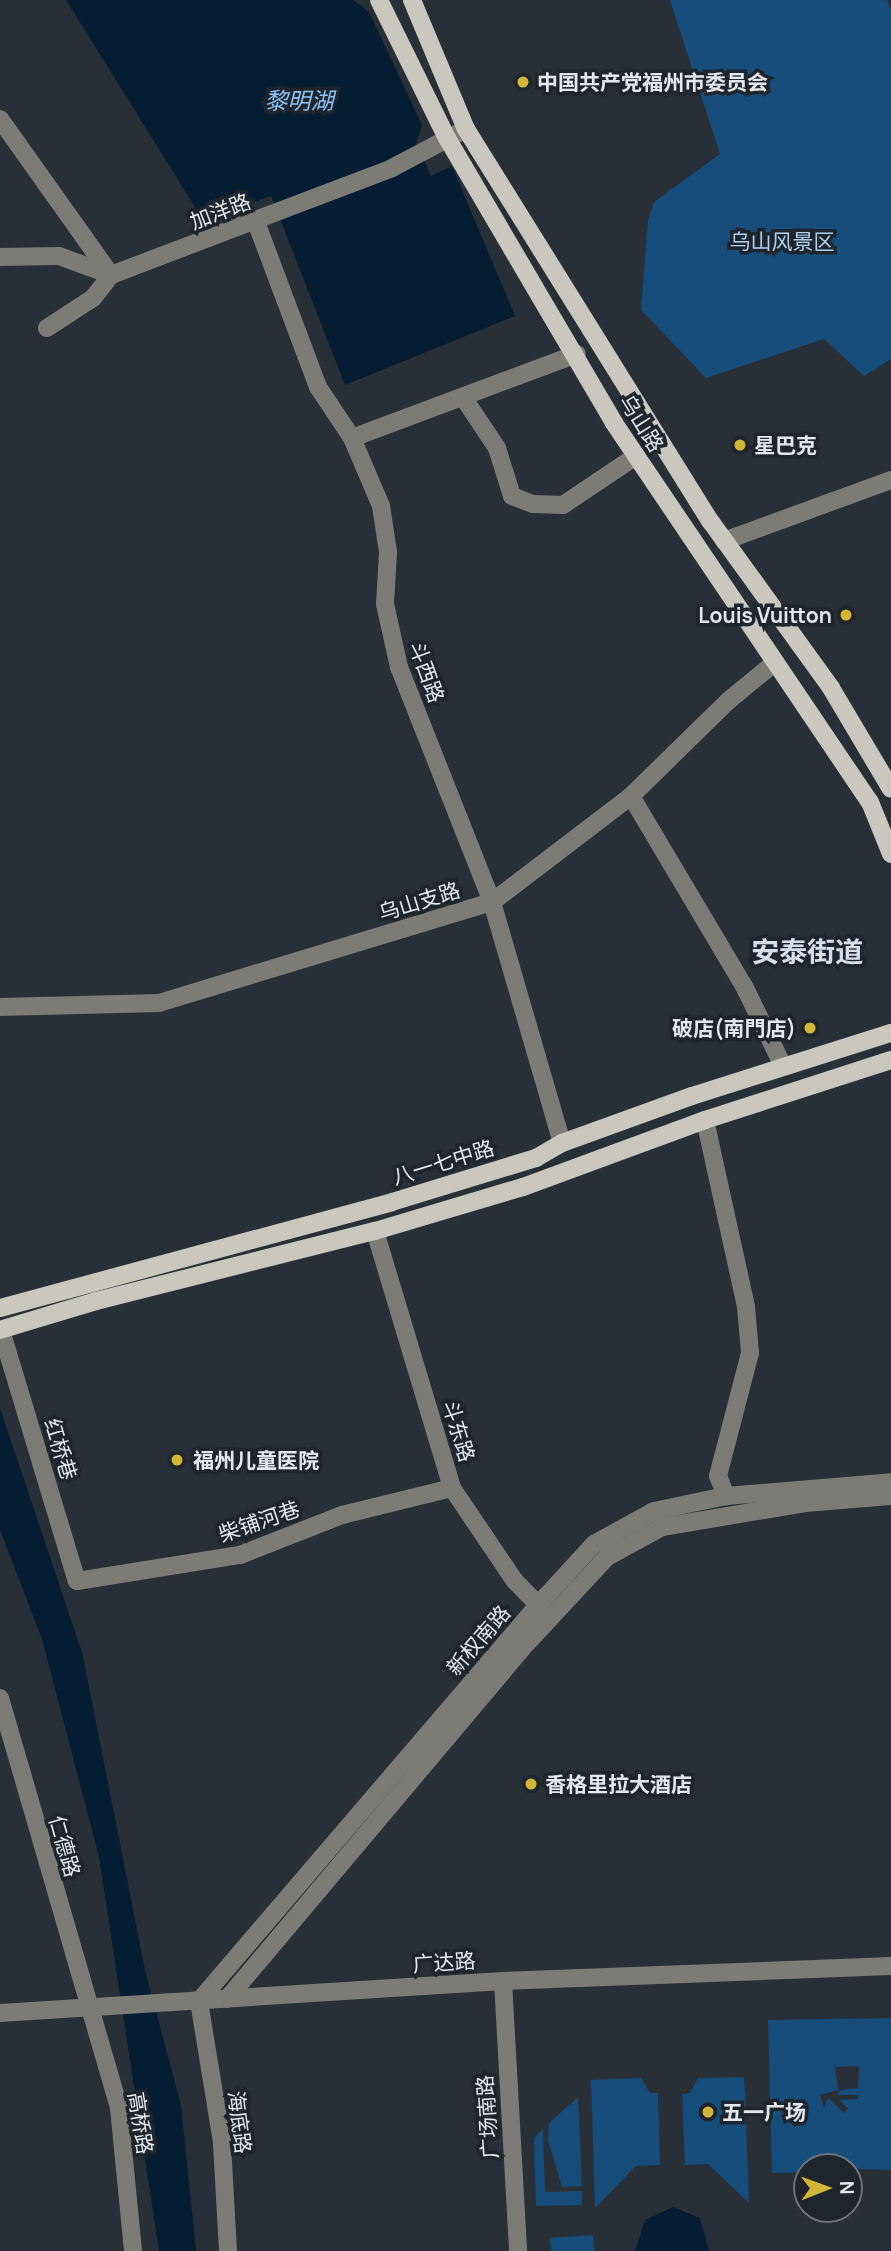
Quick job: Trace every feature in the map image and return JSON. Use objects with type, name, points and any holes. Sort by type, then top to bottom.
[{"type":"main road","name":"乌山路","points":[[379,0],[447,138],[636,456],[773,664],[870,802],[891,854]]},
{"type":"main road","name":"乌山路","points":[[412,0],[466,129],[724,541],[886,763],[891,789]]},
{"type":"main road","name":"八一七中路","points":[[0,1308],[392,1202],[536,1158],[562,1143],[783,1066],[891,1033]]},
{"type":"main road","points":[[1,1330],[96,1301],[375,1231],[523,1187],[705,1120],[891,1059]]},
{"type":"street","points":[[0,119],[111,275]]},
{"type":"street","name":"加洋路","points":[[111,275],[256,222],[421,156],[466,129]]},
{"type":"street","name":"斗西路","points":[[256,222],[318,387],[352,438],[373,484],[386,527],[385,604],[399,667],[492,902],[562,1143]]},
{"type":"street","points":[[0,257],[59,256],[111,275]]},
{"type":"street","points":[[47,328],[93,298],[111,275]]},
{"type":"street","points":[[352,438],[577,354]]},
{"type":"street","points":[[463,397],[497,448],[512,496],[533,505],[563,505],[636,456]]},
{"type":"street","points":[[724,541],[891,480]]},
{"type":"street","name":"乌山支路","points":[[0,1007],[159,1003],[492,902],[631,796],[728,701],[773,664]]},
{"type":"street","points":[[631,796],[744,986],[783,1066]]},
{"type":"street","points":[[705,1120],[747,1307],[750,1353],[718,1476],[726,1496]]},
{"type":"street","name":"斗东路","points":[[375,1231],[452,1488],[514,1580],[544,1611]]},
{"type":"street","name":"红桥巷","points":[[1,1330],[77,1581]]},
{"type":"street","name":"新权南路","points":[[227,1999],[544,1611],[594,1545],[625,1524],[654,1511],[726,1496],[891,1482]]},
{"type":"street","name":"柴铺河巷","points":[[77,1581],[240,1555],[342,1515],[452,1488]]},
{"type":"street","name":"新权南路","points":[[199,2001],[544,1611],[607,1557],[662,1527],[805,1503],[891,1496]]},
{"type":"street","name":"仁德路","points":[[0,1698],[86,2005]]},
{"type":"street","name":"广达路","points":[[0,2013],[86,2005],[199,2001],[503,1981],[891,1966]]},
{"type":"street","name":"广场南路","points":[[503,1981],[509,2144],[516,2186],[518,2251]]},
{"type":"street","name":"海底路","points":[[199,2001],[222,2142],[228,2251]]},
{"type":"street","name":"高桥路","points":[[86,2005],[119,2108],[132,2251]]},
{"type":"green space","name":"乌山风景区","points":[[670,0],[887,0],[891,11],[891,359],[864,376],[824,339],[706,378],[641,310],[648,220],[654,202],[720,154]]},
{"type":"green space","points":[[891,2018],[891,2170],[863,2169],[863,2153],[793,2153],[793,2172],[772,2173],[768,2020]],"holes":[[[859,2066],[858,2088],[840,2090],[837,2095],[858,2095],[858,2099],[839,2100],[848,2108],[844,2113],[828,2098],[824,2108],[820,2095],[838,2090],[835,2067]]]},
{"type":"green space","points":[[744,2077],[749,2203],[708,2164],[685,2165],[682,2094],[690,2093],[698,2078]]},
{"type":"green space","points":[[641,2078],[650,2093],[658,2093],[660,2165],[636,2166],[595,2208],[591,2080]]},
{"type":"green space","points":[[578,2097],[582,2186],[562,2187],[548,2140],[549,2123]]},
{"type":"green space","points":[[543,2129],[545,2192],[582,2191],[582,2205],[536,2206],[534,2138]]},
{"type":"green space","points":[[593,2235],[594,2251],[551,2251],[550,2238]]},
{"type":"water","name":"黎明湖","points":[[66,0],[353,0],[369,12],[422,125],[416,144],[431,176],[452,166],[515,316],[345,385],[271,196],[203,220]]},
{"type":"water","points":[[0,1408],[82,1652],[145,1970],[181,2105],[196,2251],[159,2251],[99,1857],[42,1639],[0,1530]]},
{"type":"water","points":[[673,2207],[700,2218],[709,2251],[635,2251],[645,2220]]},
{"type":"place","name":"中国共产党福州市委员会","points":[[523,82]]},
{"type":"place","name":"星巴克","points":[[740,445]]},
{"type":"place","name":"Louis Vuitton","points":[[846,615]]},
{"type":"place","name":"破店(南門店)","points":[[810,1028]]},
{"type":"place","name":"福州儿童医院","points":[[177,1460]]},
{"type":"place","name":"香格里拉大酒店","points":[[531,1784]]},
{"type":"place","name":"五一广场","points":[[708,2112]]},
{"type":"district","name":"安泰街道","points":[[807,951]]}]
